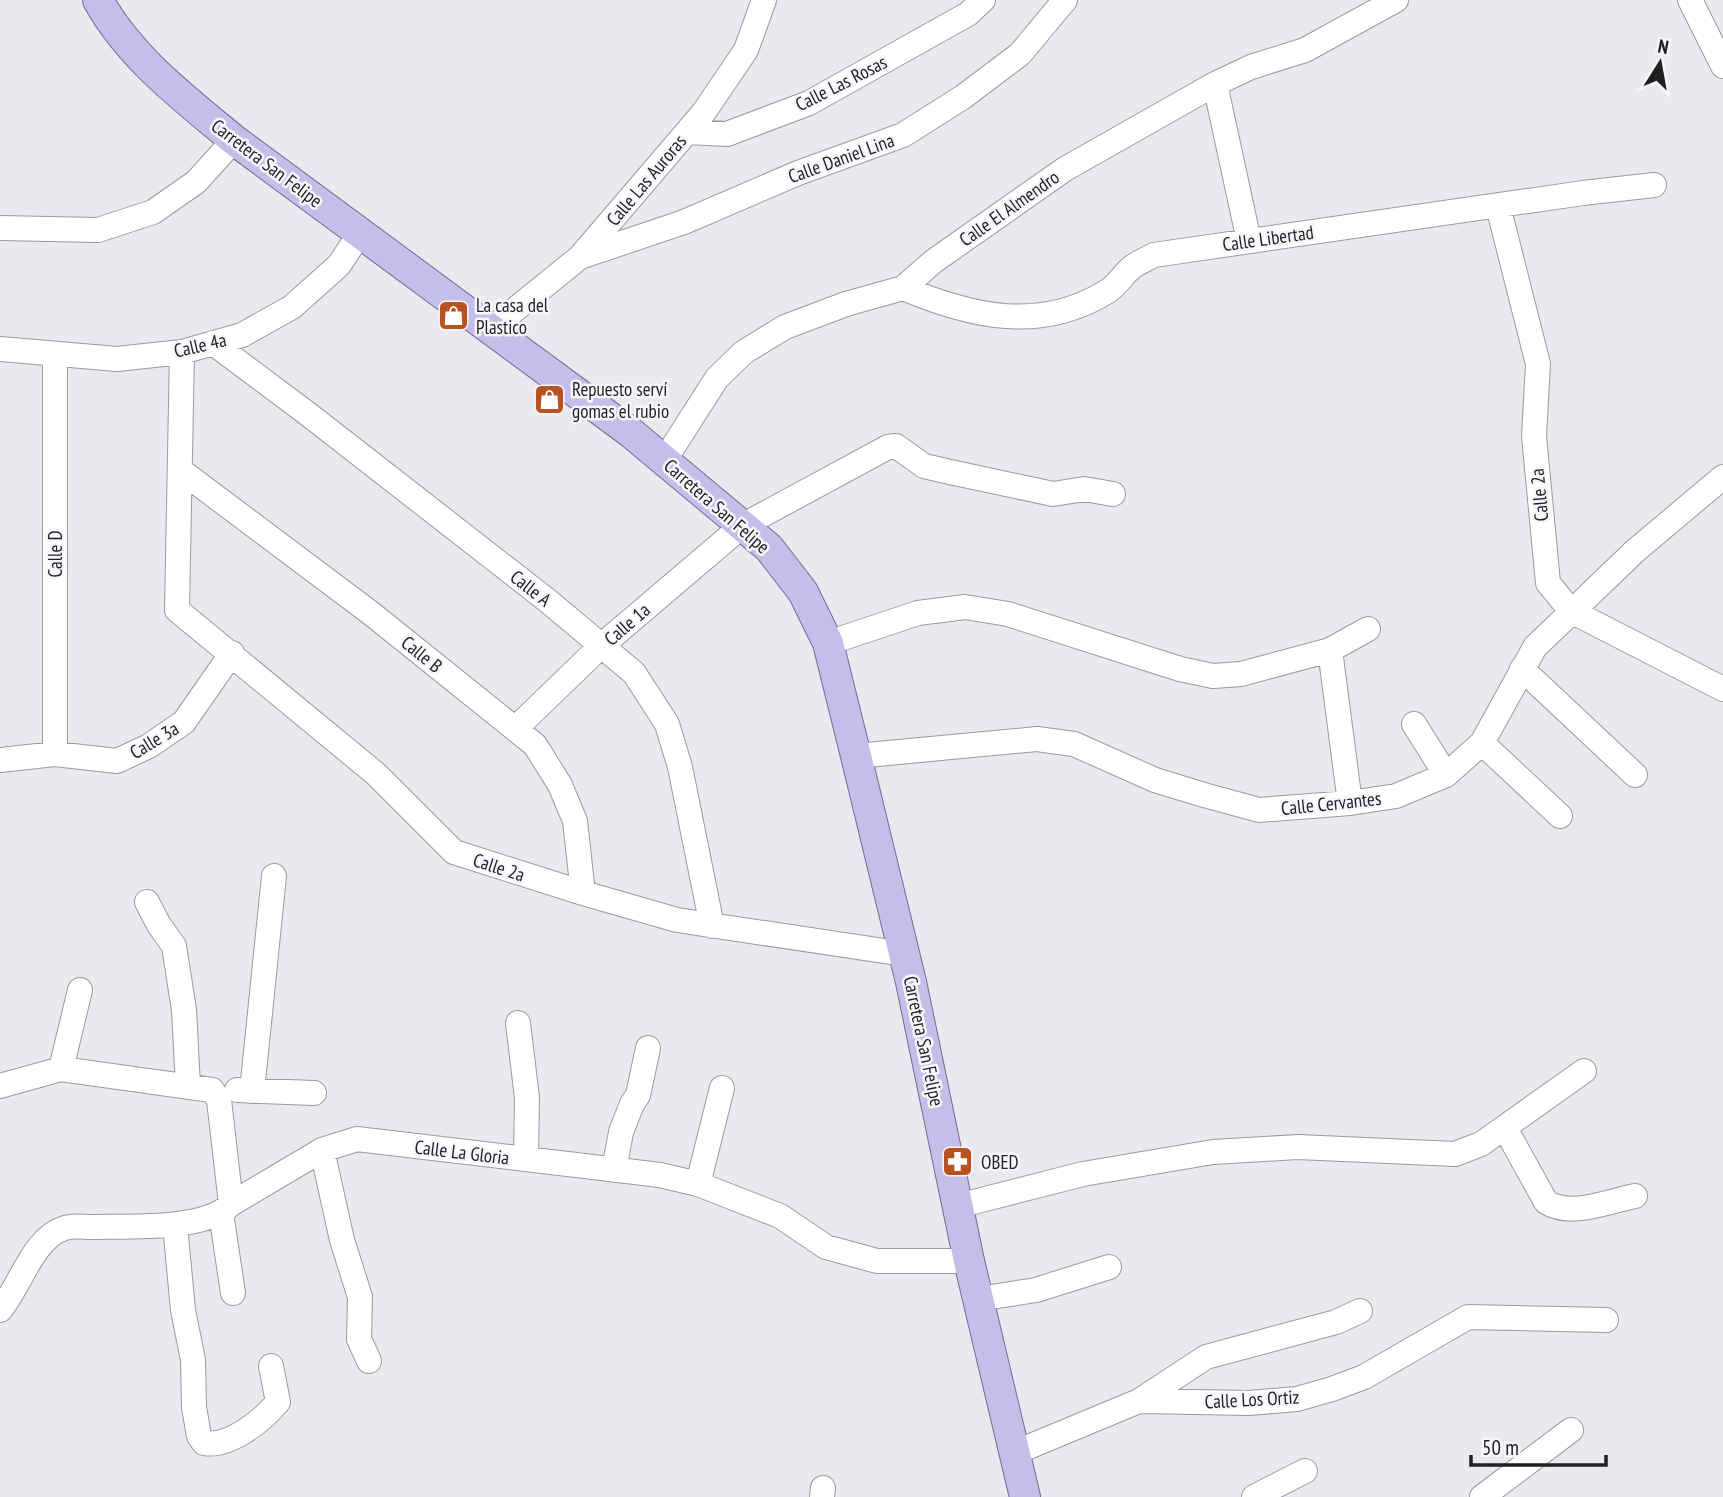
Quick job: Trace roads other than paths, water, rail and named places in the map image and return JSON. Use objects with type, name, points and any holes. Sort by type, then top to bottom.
[{"type":"main road","name":"Carretera San Felipe","points":[[98,0],[139,58],[234,140],[630,432],[769,548],[803,592],[828,643],[856,756],[904,954],[969,1261],[1025,1497]]},
{"type":"street","name":"Calle Las Auroras","points":[[491,329],[580,257],[704,112],[746,50],[764,0]]},
{"type":"street","name":"Calle Las Rosas","points":[[687,132],[727,134],[809,103],[968,14],[983,0]]},
{"type":"street","name":"Calle Daniel Lina","points":[[580,257],[684,222],[799,173],[903,135],[964,97],[1020,54],[1065,0]]},
{"type":"street","name":"Calle El Almendro","points":[[664,461],[717,378],[744,352],[785,327],[846,304],[903,288],[934,261],[1065,169],[1215,84],[1251,67],[1305,50],[1396,0]]},
{"type":"street","points":[[1690,0],[1723,66]]},
{"type":"street","points":[[1215,84],[1249,241]]},
{"type":"street","points":[[0,228],[98,229],[153,212],[196,182],[234,140]]},
{"type":"street","name":"Calle Libertad","points":[[903,288],[934,301],[971,311],[1010,318],[1043,316],[1081,306],[1111,289],[1132,267],[1154,255],[1654,185]]},
{"type":"street","name":"Calle 2a","points":[[1498,206],[1538,364],[1534,436],[1548,583],[1571,611],[1723,689]]},
{"type":"street","name":"Calle 4a","points":[[0,349],[117,359],[182,352],[242,335],[292,307],[339,265],[360,233]]},
{"type":"street","name":"Calle A","points":[[213,343],[548,601],[634,673],[667,724],[680,767],[712,926]]},
{"type":"street","points":[[180,470],[182,352]]},
{"type":"street","name":"Calle D","points":[[55,354],[55,754]]},
{"type":"street","name":"Calle 1a","points":[[516,729],[601,646],[742,526],[888,447],[896,446],[924,466],[1053,494],[1084,489],[1113,494]]},
{"type":"street","name":"Calle 2a","points":[[180,470],[177,610],[376,774],[454,852],[677,920],[904,954]]},
{"type":"street","name":"Calle B","points":[[180,470],[372,614],[535,745],[560,785],[575,821],[583,893]]},
{"type":"street","name":"Calle Cervantes","points":[[856,756],[1037,739],[1074,744],[1113,759],[1155,780],[1259,810],[1350,803],[1396,796],[1447,775],[1482,743],[1535,647],[1635,551],[1723,477]]},
{"type":"street","points":[[828,643],[918,612],[965,607],[1009,614],[1180,669],[1213,676],[1241,674],[1330,650],[1368,629]]},
{"type":"street","points":[[1330,650],[1350,803]]},
{"type":"street","name":"Calle 3a","points":[[0,760],[55,754],[117,761],[149,746],[184,722],[232,653]]},
{"type":"street","points":[[1522,669],[1635,775]]},
{"type":"street","points":[[1414,724],[1447,775]]},
{"type":"street","points":[[1482,743],[1560,816]]},
{"type":"street","points":[[252,1091],[274,876]]},
{"type":"street","points":[[148,902],[159,925],[174,946],[200,1088]]},
{"type":"street","points":[[61,1069],[80,990]]},
{"type":"street","points":[[518,1023],[527,1098],[526,1159]]},
{"type":"street","points":[[614,1170],[621,1132],[638,1095],[648,1048]]},
{"type":"street","points":[[0,1086],[61,1069],[200,1088],[314,1093]]},
{"type":"street","points":[[958,1206],[1083,1174],[1213,1152],[1298,1147],[1455,1154],[1481,1144],[1584,1072]]},
{"type":"street","points":[[698,1184],[722,1087]]},
{"type":"street","points":[[200,1088],[217,1094],[219,1100],[233,1293]]},
{"type":"street","points":[[1505,1128],[1546,1202],[1555,1208],[1577,1208],[1635,1196]]},
{"type":"street","name":"Calle La Gloria","points":[[0,1310],[9,1300],[38,1246],[64,1228],[175,1225],[226,1208],[322,1150],[357,1139],[660,1175],[698,1184],[780,1216],[826,1247],[877,1261],[969,1261]]},
{"type":"street","points":[[322,1150],[342,1240],[359,1297],[359,1339],[369,1361]]},
{"type":"street","points":[[175,1225],[183,1310],[193,1360],[194,1407],[204,1443],[213,1444],[242,1432],[265,1418],[278,1402],[271,1366]]},
{"type":"street","points":[[978,1299],[1036,1290],[1109,1267]]},
{"type":"street","points":[[1139,1401],[1206,1357],[1336,1322],[1360,1311]]},
{"type":"street","name":"Calle Los Ortiz","points":[[1014,1453],[1139,1401],[1250,1404],[1297,1399],[1332,1389],[1364,1377],[1475,1315],[1606,1320]]},
{"type":"street","points":[[1482,1497],[1571,1430]]},
{"type":"street","points":[[1254,1497],[1305,1471]]},
{"type":"place","name":"La casa del Plastico","points":[[453,316]]},
{"type":"place","name":"Repuesto serví gomas el rubio","points":[[549,400]]},
{"type":"place","name":"OBED","points":[[958,1162]]}]
